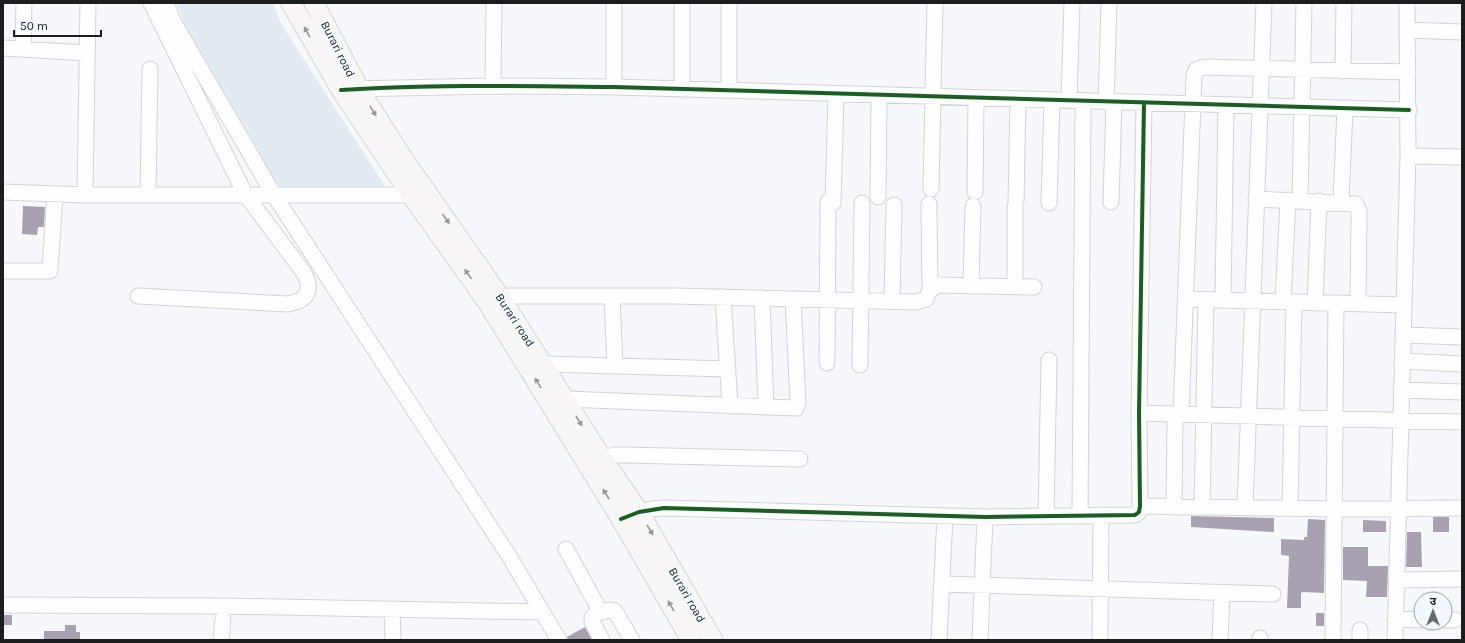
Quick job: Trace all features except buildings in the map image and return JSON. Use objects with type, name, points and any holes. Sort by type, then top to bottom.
[{"type":"main road","name":"Burari road","points":[[292,3],[417,191],[494,300],[544,364],[565,399],[622,519],[691,640]]},
{"type":"main road","name":"Burari road","points":[[314,3],[350,89]]},
{"type":"main road","name":"Burari road","points":[[494,300],[595,460],[639,512],[713,640]]},
{"type":"street","points":[[23,49],[24,3]]},
{"type":"street","points":[[85,195],[88,3]]},
{"type":"street","points":[[138,296],[278,304],[297,302],[304,298],[308,293],[308,286],[304,273],[151,3]]},
{"type":"street","points":[[166,3],[174,23],[259,194],[505,549],[559,640]]},
{"type":"street","points":[[493,86],[494,3]]},
{"type":"street","points":[[614,3],[614,87]]},
{"type":"street","points":[[682,3],[682,90]]},
{"type":"street","points":[[729,90],[730,3]]},
{"type":"street","points":[[931,189],[936,3]]},
{"type":"street","points":[[1072,3],[1076,101],[1080,515]]},
{"type":"street","points":[[1109,3],[1111,202]]},
{"type":"street","points":[[1245,508],[1264,3]]},
{"type":"street","points":[[1290,508],[1292,417],[1289,302],[1294,200],[1302,107],[1304,3]]},
{"type":"street","points":[[1343,71],[1344,3]]},
{"type":"street","points":[[1395,640],[1397,509],[1409,110],[1407,3]]},
{"type":"street","points":[[1407,30],[1462,32]]},
{"type":"street","points":[[3,48],[87,53]]},
{"type":"street","points":[[1174,507],[1185,299],[1192,104],[1194,74],[1196,70],[1200,67],[1408,72]]},
{"type":"street","points":[[148,195],[150,68]]},
{"type":"street","points":[[350,89],[493,86],[614,87],[934,98],[1409,110]]},
{"type":"street","points":[[827,363],[826,299],[828,202],[833,202],[836,95]]},
{"type":"street","points":[[878,196],[879,96]]},
{"type":"street","points":[[971,286],[976,99]]},
{"type":"street","points":[[1015,286],[1015,204],[1018,100]]},
{"type":"street","points":[[1049,202],[1052,100]]},
{"type":"street","points":[[622,519],[639,512],[664,508],[985,517],[1135,515],[1139,512],[1139,413],[1144,103]]},
{"type":"street","points":[[1223,300],[1226,105]]},
{"type":"street","points":[[1341,202],[1345,108]]},
{"type":"street","points":[[1408,156],[1462,157]]},
{"type":"street","points":[[3,192],[85,195],[148,195],[417,191]]},
{"type":"street","points":[[3,271],[50,271],[55,194]]},
{"type":"street","points":[[1256,199],[1341,202],[1356,204],[1358,207],[1358,304]]},
{"type":"street","points":[[1315,303],[1319,201]]},
{"type":"street","points":[[860,365],[862,203]]},
{"type":"street","points":[[494,300],[612,296],[922,301],[926,300],[930,290],[929,204]]},
{"type":"street","points":[[892,301],[894,205]]},
{"type":"street","points":[[930,290],[938,285],[1034,287]]},
{"type":"street","points":[[612,296],[615,365]]},
{"type":"street","points":[[723,297],[730,406]]},
{"type":"street","points":[[762,298],[766,407]]},
{"type":"street","points":[[565,399],[796,408],[798,403],[792,298]]},
{"type":"street","points":[[1185,299],[1404,305]]},
{"type":"street","points":[[1202,507],[1206,300]]},
{"type":"street","points":[[1333,640],[1336,303]]},
{"type":"street","points":[[1403,335],[1462,337]]},
{"type":"street","points":[[1046,516],[1048,360]]},
{"type":"street","points":[[1402,361],[1462,364]]},
{"type":"street","points":[[544,364],[728,369]]},
{"type":"street","points":[[1401,390],[1462,392]]},
{"type":"street","points":[[1139,413],[1462,422]]},
{"type":"street","points":[[595,460],[625,455],[800,459]]},
{"type":"street","points":[[1140,506],[1335,509],[1462,508]]},
{"type":"street","points":[[1100,640],[1101,515]]},
{"type":"street","points":[[939,640],[945,516]]},
{"type":"street","points":[[980,640],[985,517]]},
{"type":"street","points":[[566,549],[597,605],[597,612],[592,618],[592,622],[602,640]]},
{"type":"street","points":[[1396,580],[1462,579]]},
{"type":"street","points":[[942,584],[1100,590],[1273,594]]},
{"type":"street","points":[[1220,640],[1222,593]]},
{"type":"street","points":[[3,605],[222,606],[542,612]]},
{"type":"street","points":[[392,610],[393,640]]},
{"type":"street","points":[[597,612],[610,610],[615,611],[632,640]]},
{"type":"street","points":[[221,640],[223,619]]},
{"type":"street","points":[[1395,619],[1413,620]]},
{"type":"shaded area","points":[[177,3],[273,3],[280,22],[386,188],[280,192],[185,26]]},
{"type":"cycle path","points":[[341,90],[443,86],[614,87],[1409,110]]},
{"type":"cycle path","points":[[621,519],[639,512],[664,508],[985,517],[1135,515],[1139,512],[1139,413],[1144,103]]}]
